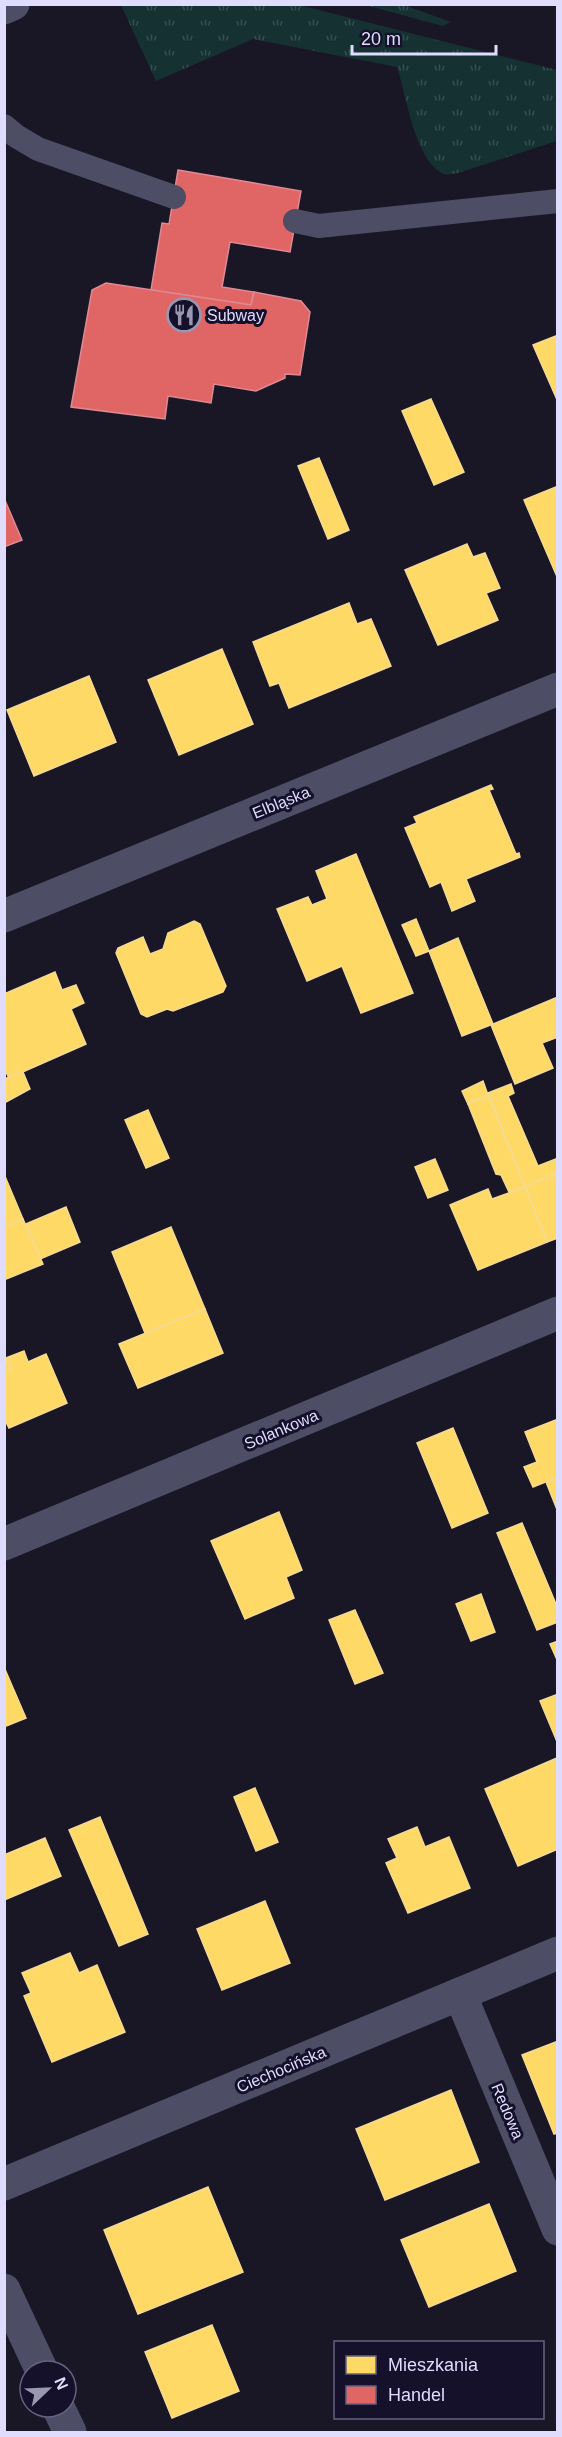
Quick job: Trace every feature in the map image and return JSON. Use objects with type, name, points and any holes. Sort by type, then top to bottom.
[{"type":"street","points":[[4,8],[13,4]]},
{"type":"street","name":"Elbląska","points":[[4,916],[558,688]]},
{"type":"street","name":"Solankowa","points":[[4,1544],[558,1313]]},
{"type":"street","name":"Ciechocińska","points":[[4,2184],[558,1953]]},
{"type":"street","name":"Redowa","points":[[460,1994],[558,2229]]},
{"type":"street","points":[[4,2290],[36,2359]]},
{"type":"street","points":[[64,2419],[70,2433]]},
{"type":"lane","points":[[4,126],[38,149],[174,197]]},
{"type":"lane","points":[[295,221],[319,226],[558,201]]},
{"type":"green space","points":[[121,5],[299,5],[557,70],[557,141],[458,173],[444,174],[434,167],[419,142],[397,67],[253,39],[156,81]]},
{"type":"green space","points":[[365,5],[404,5],[451,22],[443,26]]},
{"type":"building: Mieszkania","points":[[558,335],[558,402],[533,345]]},
{"type":"building: Mieszkania","points":[[431,399],[464,472],[434,485],[402,411]]},
{"type":"building: Mieszkania","points":[[319,458],[349,530],[328,539],[298,466]]},
{"type":"building: Mieszkania","points":[[558,486],[558,579],[524,500]]},
{"type":"building: Mieszkania","points":[[467,544],[473,557],[485,553],[500,588],[486,593],[498,620],[438,645],[405,570]]},
{"type":"building: Mieszkania","points":[[349,603],[357,624],[371,619],[391,666],[289,708],[279,683],[270,686],[253,642]]},
{"type":"building: Mieszkania","points":[[222,649],[253,724],[179,755],[148,680]]},
{"type":"building: Mieszkania","points":[[89,676],[116,742],[34,776],[7,710]]},
{"type":"building: Mieszkania","points":[[491,785],[493,789],[489,790],[516,854],[519,853],[520,857],[466,879],[475,901],[452,911],[441,882],[430,887],[405,828],[417,823],[414,817]]},
{"type":"building: Mieszkania","points":[[356,854],[413,993],[361,1013],[342,966],[307,981],[277,909],[308,897],[312,905],[327,899],[316,871]]},
{"type":"building: Mieszkania","points":[[416,919],[429,951],[416,956],[402,925]]},
{"type":"building: Mieszkania","points":[[194,921],[200,924],[226,986],[223,992],[173,1011],[167,1009],[147,1017],[141,1014],[116,953],[118,948],[143,937],[150,954],[163,949],[168,933]]},
{"type":"building: Mieszkania","points":[[458,938],[493,1024],[462,1036],[429,951]]},
{"type":"building: Mieszkania","points":[[55,972],[62,990],[76,985],[84,1003],[71,1009],[86,1044],[9,1078],[4,1068],[4,994]]},
{"type":"building: Mieszkania","points":[[558,997],[558,1037],[542,1043],[553,1068],[515,1084],[491,1025]]},
{"type":"building: Mieszkania","points":[[23,1072],[30,1089],[6,1102],[4,1079]]},
{"type":"building: Mieszkania","points":[[483,1081],[488,1095],[468,1104],[462,1091]]},
{"type":"building: Mieszkania","points":[[511,1084],[514,1093],[508,1096],[538,1166],[558,1158],[558,1173],[525,1187],[488,1093]]},
{"type":"building: Mieszkania","points":[[488,1095],[525,1187],[509,1192],[501,1175],[496,1174],[468,1104]]},
{"type":"building: Mieszkania","points":[[148,1110],[169,1158],[146,1168],[125,1120]]},
{"type":"building: Mieszkania","points":[[435,1159],[448,1190],[428,1198],[415,1167]]},
{"type":"building: Mieszkania","points":[[558,1173],[558,1238],[547,1242],[525,1187]]},
{"type":"building: Mieszkania","points":[[4,1174],[23,1219],[4,1227]]},
{"type":"building: Mieszkania","points":[[525,1187],[547,1242],[478,1270],[450,1205],[488,1189],[492,1199]]},
{"type":"building: Mieszkania","points":[[66,1207],[80,1242],[40,1259],[26,1224]]},
{"type":"building: Mieszkania","points":[[23,1219],[43,1264],[4,1280],[4,1227]]},
{"type":"building: Mieszkania","points":[[171,1227],[205,1309],[145,1333],[112,1252]]},
{"type":"building: Mieszkania","points":[[205,1309],[223,1353],[138,1388],[119,1344]]},
{"type":"building: Mieszkania","points":[[24,1351],[28,1362],[46,1354],[67,1403],[9,1428],[4,1418],[4,1372],[11,1369],[6,1358]]},
{"type":"building: Mieszkania","points":[[4,1355],[11,1369],[4,1372]]},
{"type":"building: Mieszkania","points":[[558,1419],[558,1477],[533,1487],[524,1467],[537,1462],[525,1432]]},
{"type":"building: Mieszkania","points":[[453,1428],[488,1513],[452,1528],[417,1443]]},
{"type":"building: Mieszkania","points":[[558,1477],[558,1512],[546,1482]]},
{"type":"building: Mieszkania","points":[[279,1512],[302,1570],[286,1577],[294,1598],[245,1619],[211,1541]]},
{"type":"building: Mieszkania","points":[[522,1523],[558,1609],[558,1622],[537,1630],[497,1533]]},
{"type":"building: Mieszkania","points":[[481,1594],[495,1632],[471,1641],[456,1604]]},
{"type":"building: Mieszkania","points":[[355,1610],[383,1673],[355,1684],[329,1620]]},
{"type":"building: Mieszkania","points":[[558,1641],[558,1662],[550,1644]]},
{"type":"building: Mieszkania","points":[[4,1667],[26,1718],[4,1727]]},
{"type":"building: Mieszkania","points":[[558,1694],[558,1744],[540,1701]]},
{"type":"building: Mieszkania","points":[[557,1758],[558,1849],[518,1866],[485,1789]]},
{"type":"building: Mieszkania","points":[[255,1788],[278,1842],[256,1851],[234,1797]]},
{"type":"building: Mieszkania","points":[[100,1817],[148,1934],[119,1946],[69,1830]]},
{"type":"building: Mieszkania","points":[[417,1827],[425,1847],[449,1837],[470,1888],[408,1913],[386,1863],[397,1858],[388,1839]]},
{"type":"building: Mieszkania","points":[[45,1838],[61,1876],[4,1900],[4,1855]]},
{"type":"building: Mieszkania","points":[[265,1901],[290,1963],[222,1990],[197,1929]]},
{"type":"building: Mieszkania","points":[[70,1953],[79,1973],[97,1965],[125,2032],[52,2062],[24,1996],[31,1993],[22,1973]]},
{"type":"building: Mieszkania","points":[[558,2041],[558,2133],[554,2134],[522,2055]]},
{"type":"building: Mieszkania","points":[[451,2090],[479,2162],[385,2200],[356,2129]]},
{"type":"building: Mieszkania","points":[[208,2187],[243,2272],[138,2314],[104,2230]]},
{"type":"building: Mieszkania","points":[[489,2204],[516,2271],[429,2307],[401,2240]]},
{"type":"building: Mieszkania","points":[[212,2325],[239,2391],[172,2418],[145,2352]]},
{"type":"building: Handel","points":[[178,170],[301,191],[290,252],[230,242],[222,287],[254,292],[251,305],[151,290],[162,223],[169,224]]},
{"type":"building: Handel","points":[[106,283],[251,305],[254,292],[301,301],[310,312],[300,375],[285,374],[285,378],[256,391],[214,384],[211,403],[168,396],[165,419],[71,407],[92,290]]},
{"type":"building: Handel","points":[[4,498],[22,540],[4,547]]},
{"type":"place","name":"Subway","points":[[184,315]]}]
